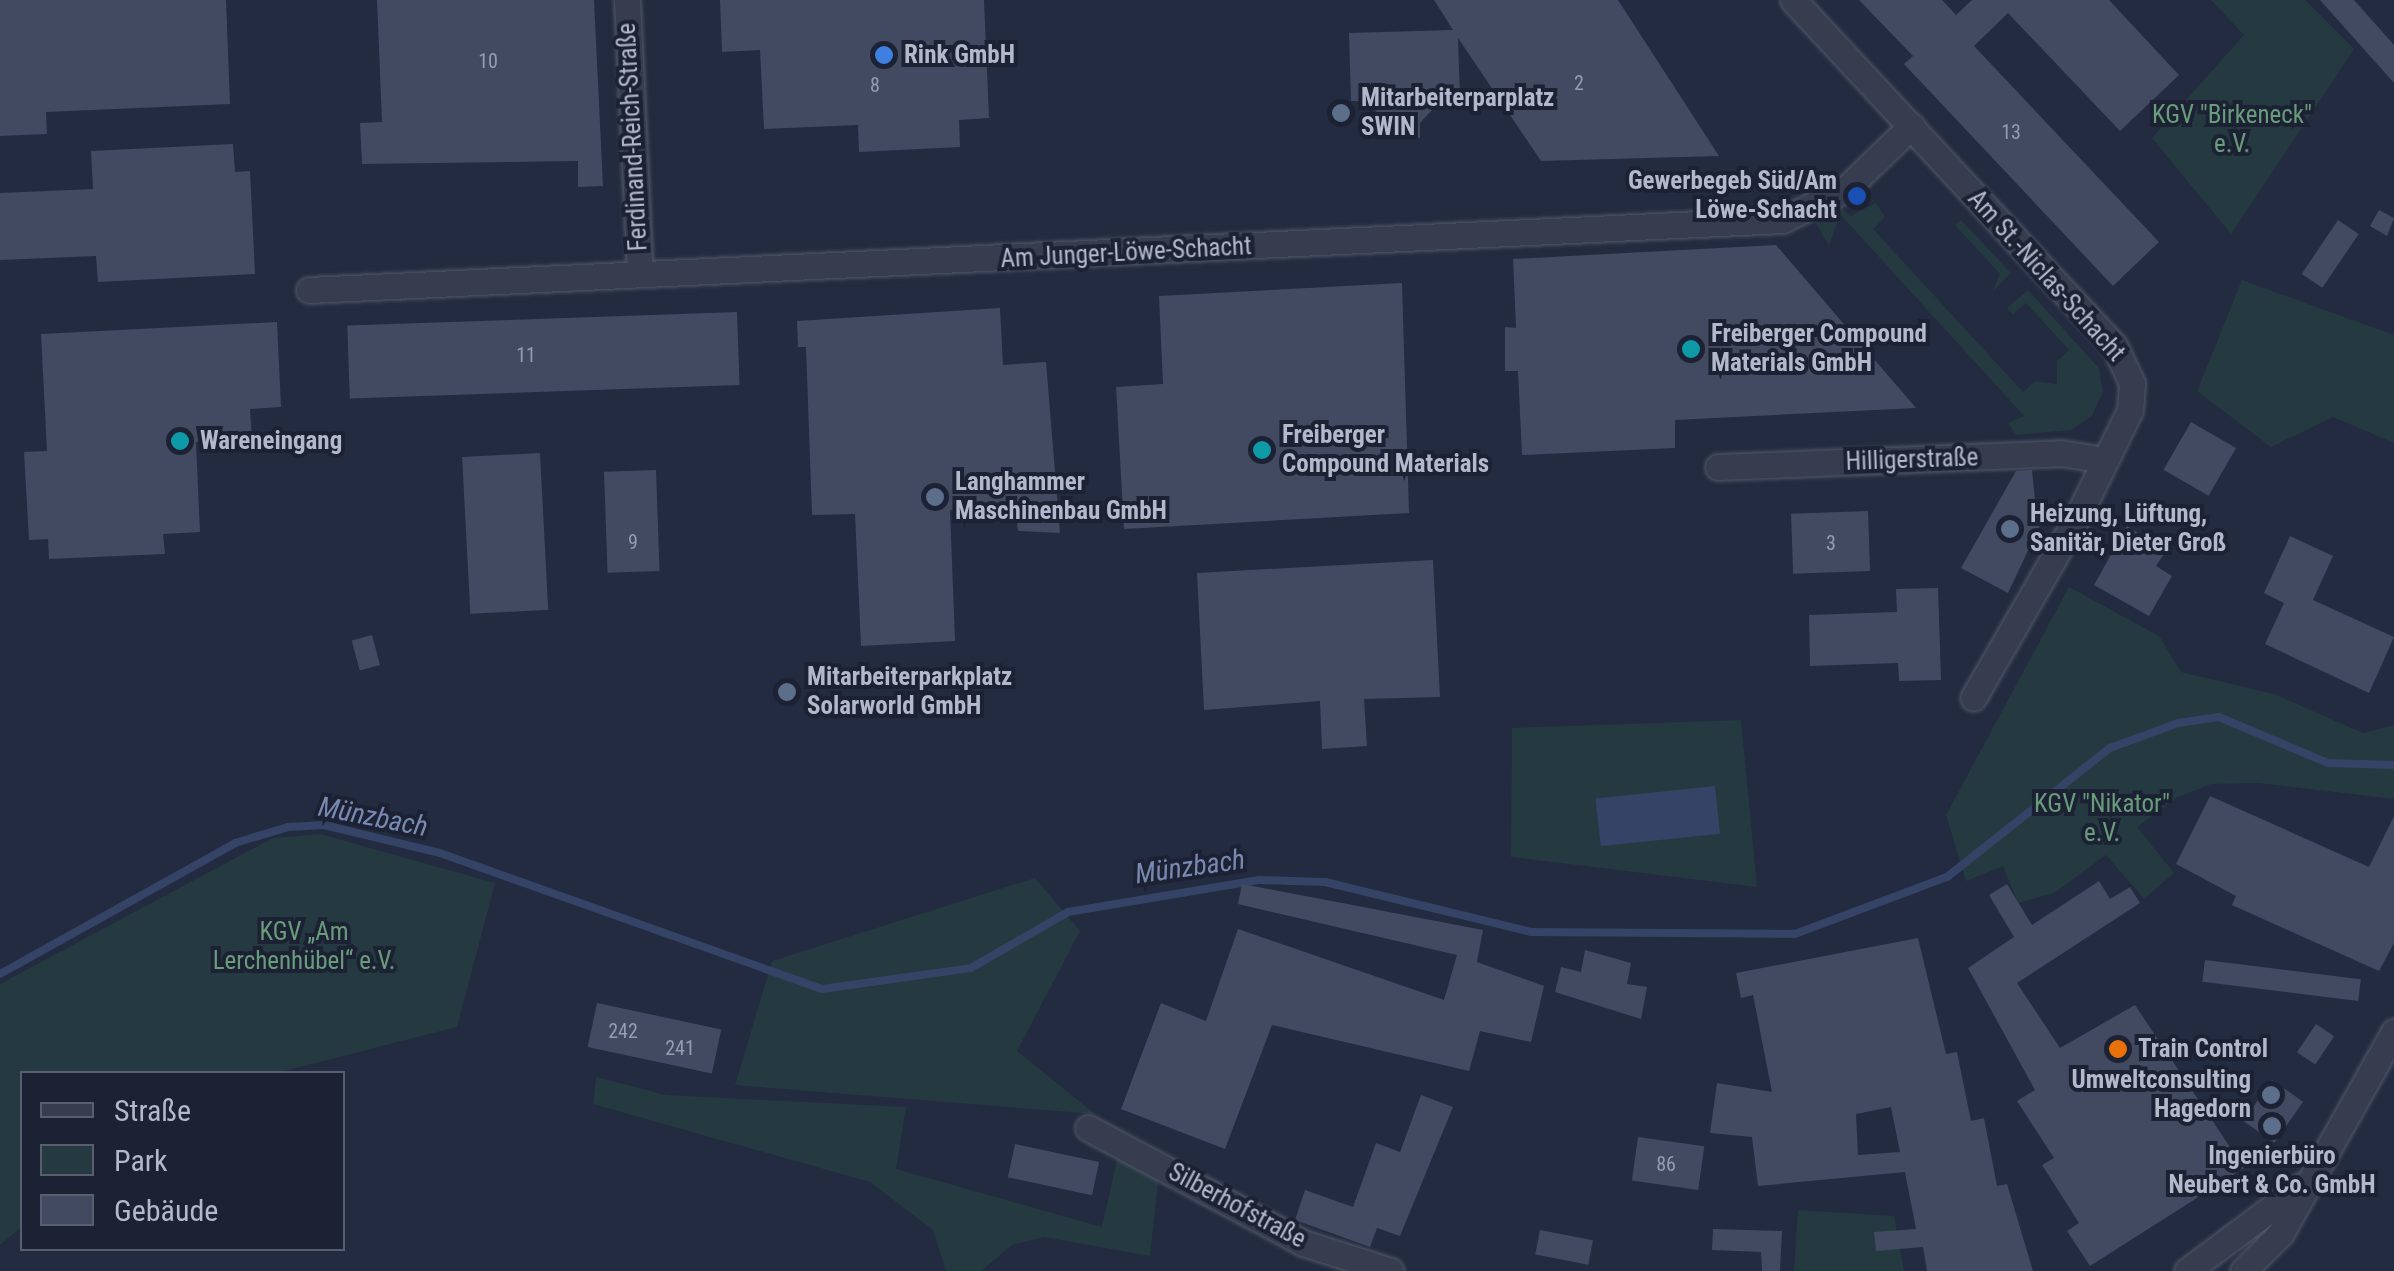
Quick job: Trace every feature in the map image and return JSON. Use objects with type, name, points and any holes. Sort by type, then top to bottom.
[{"type":"street","name":"Ferdinand-Reich-Straße","points":[[626,0],[640,274]]},
{"type":"street","name":"Am St.-Niclas-Schacht","points":[[1793,0],[2126,362],[2130,410],[1972,698]]},
{"type":"street","name":"Am Junger-Löwe-Schacht","points":[[309,290],[1782,220],[1846,189],[1911,126]]},
{"type":"street","name":"Hilligerstraße","points":[[1718,467],[2060,453],[2104,460]]},
{"type":"street","points":[[2243,1271],[2280,1232],[2394,1032]]},
{"type":"street","name":"Silberhofstraße","points":[[1088,1128],[1303,1243],[1391,1271]]},
{"type":"street","points":[[2188,1271],[2305,1183]]},
{"type":"green space","name":"KGV \"Birkeneck\" e.V.","points":[[2211,0],[2305,0],[2354,49],[2231,234],[2152,138],[2244,35]]},
{"type":"green space","points":[[1876,203],[1885,217],[1873,229],[2023,392],[2035,381],[2057,384],[2057,361],[2069,350],[2026,303],[2013,314],[2007,308],[2028,290],[2099,368],[2103,392],[2092,416],[2071,430],[2016,435],[2008,423],[2024,416],[1840,214],[1829,246],[1815,222],[1840,206],[1850,216]]},
{"type":"green space","points":[[1961,220],[2011,273],[1992,292],[2000,274],[1955,225]]},
{"type":"green space","points":[[2242,280],[2394,335],[2394,443],[2333,417],[2271,447],[2197,391]]},
{"type":"green space","name":"KGV \"Nikator\" e.V.","points":[[2069,587],[2159,636],[2181,672],[2274,694],[2363,733],[2394,725],[2394,799],[2259,783],[2211,784],[2176,798],[2137,827],[2174,873],[2144,899],[2106,855],[2054,893],[2018,903],[2003,866],[1966,881],[1946,815]]},
{"type":"green space","points":[[1741,720],[1757,887],[1511,857],[1512,728]]},
{"type":"green space","name":"KGV „Am Lerchenhübel“ e.V.","points":[[320,834],[495,883],[457,1027],[284,1071],[20,1071],[20,1229],[0,1245],[0,984],[273,838]]},
{"type":"green space","points":[[1035,878],[1080,931],[1017,1051],[1095,1114],[735,1085],[772,961]]},
{"type":"green space","points":[[596,1077],[666,1095],[906,1107],[896,1169],[1102,1227],[1119,1151],[1159,1174],[1150,1256],[1044,1237],[1012,1245],[981,1271],[946,1271],[933,1230],[870,1182],[593,1104]]},
{"type":"green space","points":[[1798,1210],[1894,1216],[1904,1271],[1794,1271]]},
{"type":"water","points":[[1715,786],[1720,834],[1601,846],[1596,799]]},
{"type":"building","points":[[0,0],[226,0],[230,104],[46,112],[47,134],[0,136]]},
{"type":"building","points":[[377,0],[594,0],[603,186],[578,187],[578,161],[362,164],[360,123],[382,122]]},
{"type":"building","points":[[720,0],[984,0],[989,118],[959,120],[960,147],[859,152],[858,125],[764,129],[760,50],[722,52]]},
{"type":"building","points":[[1434,0],[1618,0],[1719,156],[1541,161],[1458,38],[1460,98],[1443,98],[1420,123],[1420,138],[1392,139],[1391,125],[1365,101],[1351,101],[1349,33],[1453,30]]},
{"type":"building","points":[[1859,0],[1942,0],[1956,15],[1972,0],[2109,0],[2179,75],[2120,131],[2008,13],[1974,46],[2159,242],[2113,286],[1904,64],[1913,56]]},
{"type":"building","points":[[2320,0],[2354,0],[2394,45],[2394,83]]},
{"type":"building","points":[[233,144],[235,172],[250,171],[255,274],[98,282],[96,256],[0,260],[0,193],[93,189],[91,151]]},
{"type":"building","points":[[2379,210],[2394,218],[2387,236],[2370,226]]},
{"type":"building","points":[[2338,220],[2359,234],[2322,288],[2302,274]]},
{"type":"building","name":"Freiberger Compound Materials GmbH","points":[[1776,245],[1916,408],[1675,420],[1675,448],[1522,455],[1518,371],[1505,371],[1505,327],[1516,328],[1513,259]]},
{"type":"building","name":"Freiberger Compound Materials","points":[[1402,283],[1409,513],[1124,529],[1116,387],[1163,384],[1159,296]]},
{"type":"building","name":"Langhammer Maschinenbau GmbH","points":[[1000,308],[1003,365],[1046,362],[1060,533],[1018,531],[1015,507],[950,510],[955,641],[861,646],[855,514],[812,515],[806,347],[798,347],[797,321]]},
{"type":"building","points":[[737,312],[740,385],[350,399],[347,326]]},
{"type":"building","name":"Wareneingang","points":[[277,322],[281,407],[250,409],[252,439],[196,442],[200,532],[163,534],[165,554],[49,559],[48,539],[29,540],[24,452],[47,451],[41,334]]},
{"type":"building","points":[[2191,422],[2236,448],[2209,496],[2164,470]]},
{"type":"building","points":[[540,453],[548,610],[470,614],[462,457]]},
{"type":"building","points":[[656,470],[660,571],[608,573],[604,472]]},
{"type":"building","name":"Heizung, Lüftung, Sanitär, Dieter Groß","points":[[2032,470],[2035,500],[2048,508],[2008,593],[1961,568],[2016,471]]},
{"type":"building","points":[[1868,511],[1870,571],[1793,574],[1791,514]]},
{"type":"building","points":[[2127,526],[2166,551],[2156,566],[2172,576],[2149,616],[2094,585]]},
{"type":"building","points":[[2290,536],[2333,556],[2313,600],[2394,637],[2369,693],[2265,644],[2284,603],[2264,593]]},
{"type":"building","points":[[1433,560],[1440,697],[1364,699],[1367,746],[1322,749],[1320,701],[1204,710],[1197,573]]},
{"type":"building","points":[[1938,588],[1941,680],[1899,681],[1898,663],[1810,666],[1809,615],[1897,612],[1896,589]]},
{"type":"building","points":[[372,635],[380,665],[360,670],[352,640]]},
{"type":"building","points":[[2210,796],[2369,867],[2394,816],[2394,943],[2379,971],[2232,905],[2236,896],[2176,864]]},
{"type":"building","points":[[2099,881],[2110,899],[2130,887],[2140,903],[2017,983],[2060,1048],[2135,1005],[2244,1168],[2090,1266],[2067,1231],[2079,1223],[2042,1165],[2054,1158],[2017,1101],[2035,1090],[1968,968],[2014,937],[1989,895],[2007,884],[2032,925]]},
{"type":"building","points":[[1242,884],[1483,930],[1477,962],[1544,986],[1531,1042],[1480,1031],[1469,1071],[1272,1025],[1225,1149],[1121,1109],[1161,1003],[1206,1021],[1238,929],[1444,1000],[1457,955],[1238,904]]},
{"type":"building","points":[[1918,938],[1946,1054],[1957,1052],[1971,1121],[1984,1118],[1997,1186],[2007,1184],[2033,1271],[1927,1271],[1923,1247],[1876,1251],[1874,1232],[1916,1229],[1905,1172],[1758,1186],[1752,1137],[1710,1133],[1717,1083],[1772,1092],[1753,995],[1741,998],[1736,973]],"holes":[[[1891,1107],[1900,1152],[1858,1155],[1856,1114]]]},
{"type":"building","points":[[1585,950],[1631,963],[1627,984],[1647,987],[1641,1019],[1555,992],[1561,967],[1581,972]]},
{"type":"building","points":[[2205,960],[2361,979],[2358,1001],[2202,982]]},
{"type":"building","points":[[597,1003],[721,1029],[712,1073],[588,1047]]},
{"type":"building","points":[[2316,1024],[2334,1036],[2315,1064],[2297,1052]]},
{"type":"building","points":[[2272,1080],[2303,1102],[2274,1143],[2243,1121]]},
{"type":"building","points":[[1421,1095],[1453,1107],[1400,1236],[1377,1228],[1370,1247],[1295,1220],[1305,1190],[1353,1207],[1376,1143],[1400,1152]]},
{"type":"building","points":[[1638,1137],[1704,1146],[1698,1190],[1632,1181]]},
{"type":"building","points":[[1015,1144],[1099,1162],[1092,1195],[1008,1177]]},
{"type":"building","points":[[1713,1229],[1782,1231],[1780,1271],[1762,1271],[1761,1252],[1712,1250]]},
{"type":"building","points":[[1540,1230],[1593,1240],[1588,1265],[1535,1255]]},
{"type":"waterway","name":"Münzbach","points":[[0,974],[235,843],[288,827],[324,825],[440,853],[822,989],[971,968],[1068,912],[1260,880],[1325,882],[1531,932],[1795,934],[1947,877],[2110,748],[2178,723],[2219,717],[2328,763],[2394,765]]},
{"type":"place","name":"Rink GmbH","points":[[884,55]]},
{"type":"place","name":"Mitarbeiterparplatz SWIN","points":[[1341,113]]},
{"type":"place","name":"Gewerbegeb Süd/Am Löwe-Schacht","points":[[1857,196]]},
{"type":"place","name":"Freiberger Compound Materials GmbH","points":[[1691,349]]},
{"type":"place","name":"Wareneingang","points":[[180,441]]},
{"type":"place","name":"Freiberger Compound Materials","points":[[1262,450]]},
{"type":"place","name":"Langhammer Maschinenbau GmbH","points":[[935,497]]},
{"type":"place","name":"Heizung, Lüftung, Sanitär, Dieter Groß","points":[[2010,529]]},
{"type":"place","name":"Mitarbeiterparkplatz Solarworld GmbH","points":[[787,692]]},
{"type":"place","name":"Train Control","points":[[2118,1049]]},
{"type":"place","name":"Umweltconsulting Hagedorn","points":[[2271,1095]]},
{"type":"place","name":"Ingenierbüro Neubert & Co. GmbH","points":[[2272,1126]]}]
